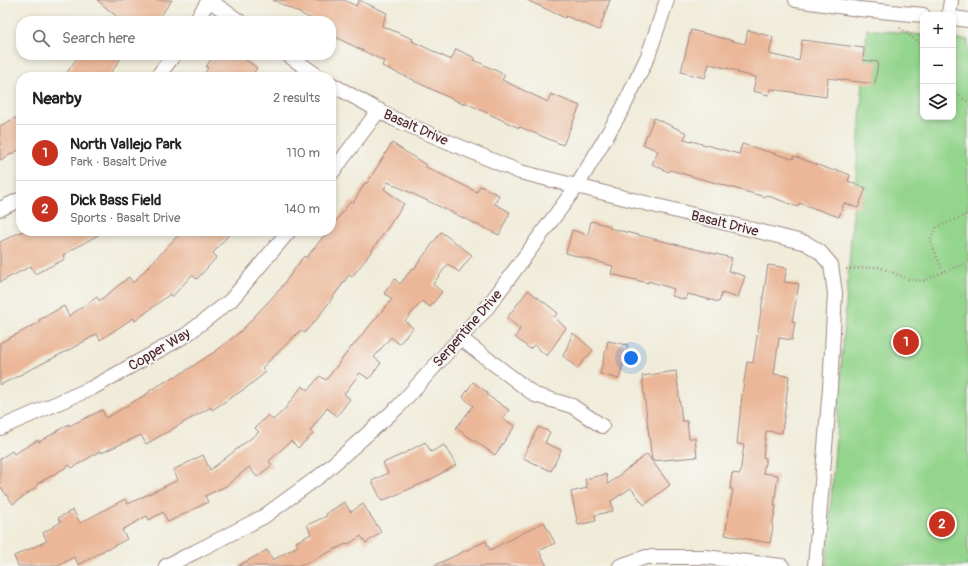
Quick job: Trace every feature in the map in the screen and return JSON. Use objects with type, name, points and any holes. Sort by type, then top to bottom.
[{"type":"street","points":[[199,16],[209,0],[232,16]]},
{"type":"street","name":"Serpentine Drive","points":[[166,566],[263,517],[321,476],[398,407],[486,309],[577,186],[623,108],[648,56],[668,0]]},
{"type":"street","points":[[796,0],[854,9],[920,15]]},
{"type":"street","points":[[949,12],[951,0]]},
{"type":"street","points":[[956,18],[968,20]]},
{"type":"street","points":[[161,72],[170,60]]},
{"type":"street","points":[[295,60],[312,72]]},
{"type":"street","name":"Basalt Drive","points":[[336,87],[394,119],[520,172],[806,243],[820,252],[831,265],[835,292],[830,388],[815,566]]},
{"type":"street","points":[[336,167],[379,110]]},
{"type":"street","points":[[0,209],[16,201]]},
{"type":"street","name":"Copper Way","points":[[0,428],[92,388],[186,335],[231,300],[285,236]]},
{"type":"street","points":[[460,338],[535,395],[572,406],[602,426]]},
{"type":"street","points":[[620,566],[646,557],[705,557],[782,566]]},
{"type":"path","points":[[956,93],[968,102]]},
{"type":"path","points":[[943,272],[930,240],[937,227],[968,214]]},
{"type":"path","points":[[832,269],[879,267],[908,279],[923,281],[968,262]]},
{"type":"green space","points":[[867,29],[920,35],[920,120],[956,120],[956,39],[968,40],[968,566],[826,566]]},
{"type":"building","points":[[97,0],[172,0],[161,16],[116,16]]},
{"type":"building","points":[[273,0],[344,0],[356,6],[359,0],[387,13],[382,26],[413,39],[412,41],[451,60],[456,49],[475,58],[474,60],[505,75],[502,80],[548,102],[551,94],[580,106],[563,145],[520,127],[519,128],[464,102],[463,104],[382,66],[384,61],[336,37],[336,16],[306,16]]},
{"type":"building","points":[[527,0],[610,0],[599,30],[566,16],[565,18]]},
{"type":"building","points":[[691,30],[745,44],[748,30],[773,37],[769,54],[799,61],[802,40],[864,48],[863,60],[878,62],[875,84],[828,78],[826,97],[771,89],[769,95],[753,91],[756,77],[737,73],[738,71],[709,64],[705,78],[681,72]]},
{"type":"building","points":[[76,60],[120,60],[111,72],[67,72]]},
{"type":"building","points":[[211,60],[246,60],[257,68],[254,72],[205,72],[208,68],[206,67]]},
{"type":"building","points":[[16,118],[16,152],[0,160],[0,126]]},
{"type":"building","points":[[654,118],[687,133],[684,139],[739,154],[742,144],[793,159],[794,156],[834,171],[835,169],[850,175],[848,181],[866,188],[858,208],[844,203],[839,217],[799,203],[798,207],[766,195],[765,197],[670,170],[669,172],[652,164],[658,151],[643,144]]},
{"type":"building","points":[[392,143],[426,165],[426,167],[477,192],[480,186],[499,195],[495,204],[510,212],[499,235],[388,182],[384,189],[404,204],[352,277],[349,275],[317,319],[304,333],[301,330],[262,368],[266,372],[246,388],[212,410],[211,407],[146,444],[141,435],[101,453],[100,451],[72,468],[70,465],[37,484],[38,486],[13,504],[0,486],[0,459],[12,451],[14,454],[38,440],[39,442],[69,424],[69,426],[102,410],[106,418],[150,392],[149,391],[175,376],[176,377],[216,351],[240,332],[281,288],[304,256],[306,258],[324,236],[336,236],[336,220],[351,201],[353,203],[365,183],[367,183]]},
{"type":"building","points":[[591,221],[610,226],[609,228],[732,258],[728,271],[745,276],[738,298],[722,293],[719,302],[688,294],[686,300],[672,296],[674,289],[648,281],[648,283],[611,274],[613,266],[566,253],[572,230],[588,235]]},
{"type":"building","points":[[441,232],[472,255],[459,272],[448,264],[433,284],[442,292],[430,307],[422,301],[405,321],[413,328],[399,344],[391,337],[374,357],[381,363],[369,379],[360,373],[344,394],[350,399],[337,416],[327,408],[310,431],[313,434],[298,448],[291,441],[269,461],[272,465],[257,477],[249,467],[226,486],[205,496],[208,502],[168,522],[163,512],[149,520],[147,516],[122,530],[127,539],[79,565],[74,557],[58,566],[18,566],[14,556],[47,541],[43,533],[61,522],[58,518],[73,510],[80,523],[125,499],[128,504],[178,480],[173,470],[203,455],[210,470],[259,432],[255,428],[268,415],[273,420],[284,410],[302,386],[308,390],[320,376],[326,380],[352,346],[392,299],[384,293],[395,279],[400,284],[413,268],[414,269]]},
{"type":"building","points":[[16,234],[16,236],[96,236],[63,255],[65,259],[35,274],[31,266],[0,282],[0,242]]},
{"type":"building","points":[[177,236],[228,236],[213,253],[217,257],[197,279],[192,275],[172,297],[170,294],[135,321],[133,318],[100,340],[97,334],[0,385],[0,343],[40,322],[39,320],[64,306],[69,316],[97,297],[99,301],[129,277],[133,283]]},
{"type":"building","points":[[768,265],[787,268],[784,282],[799,284],[792,321],[795,322],[792,340],[779,338],[774,374],[789,376],[782,433],[766,431],[763,457],[766,458],[763,473],[778,475],[774,506],[776,506],[770,543],[725,535],[733,489],[730,489],[732,473],[740,474],[744,445],[737,444],[747,362],[753,363]]},
{"type":"building","points":[[528,290],[558,313],[554,317],[566,328],[547,356],[534,345],[530,349],[515,337],[520,329],[507,318]]},
{"type":"building","points":[[573,333],[593,350],[577,368],[563,356]]},
{"type":"building","points":[[608,341],[628,345],[619,379],[600,374]]},
{"type":"building","points":[[676,371],[682,421],[687,421],[689,438],[695,438],[697,457],[652,461],[642,376]]},
{"type":"building","points":[[473,382],[488,393],[487,395],[509,410],[503,419],[515,426],[495,455],[456,428],[473,406],[463,397]]},
{"type":"building","points":[[538,427],[550,432],[545,443],[561,450],[551,471],[523,458]]},
{"type":"building","points":[[425,442],[431,452],[444,445],[456,465],[428,481],[382,501],[372,481],[388,473],[383,463]]},
{"type":"building","points":[[647,454],[670,485],[644,505],[631,488],[611,501],[613,511],[595,515],[596,521],[578,525],[571,492],[587,488],[585,479],[606,474],[608,484]]},
{"type":"building","points":[[344,502],[351,512],[363,504],[381,532],[366,543],[361,536],[347,545],[346,544],[300,566],[238,566],[267,550],[273,560],[298,546],[296,542],[311,534],[307,525],[327,516],[326,514]]},
{"type":"building","points":[[544,522],[555,543],[539,551],[547,566],[433,566],[486,541],[490,550]]},
{"type":"place","name":"North Vallejo Park","points":[[906,342]]},
{"type":"place","name":"Dick Bass Field","points":[[942,524]]}]
